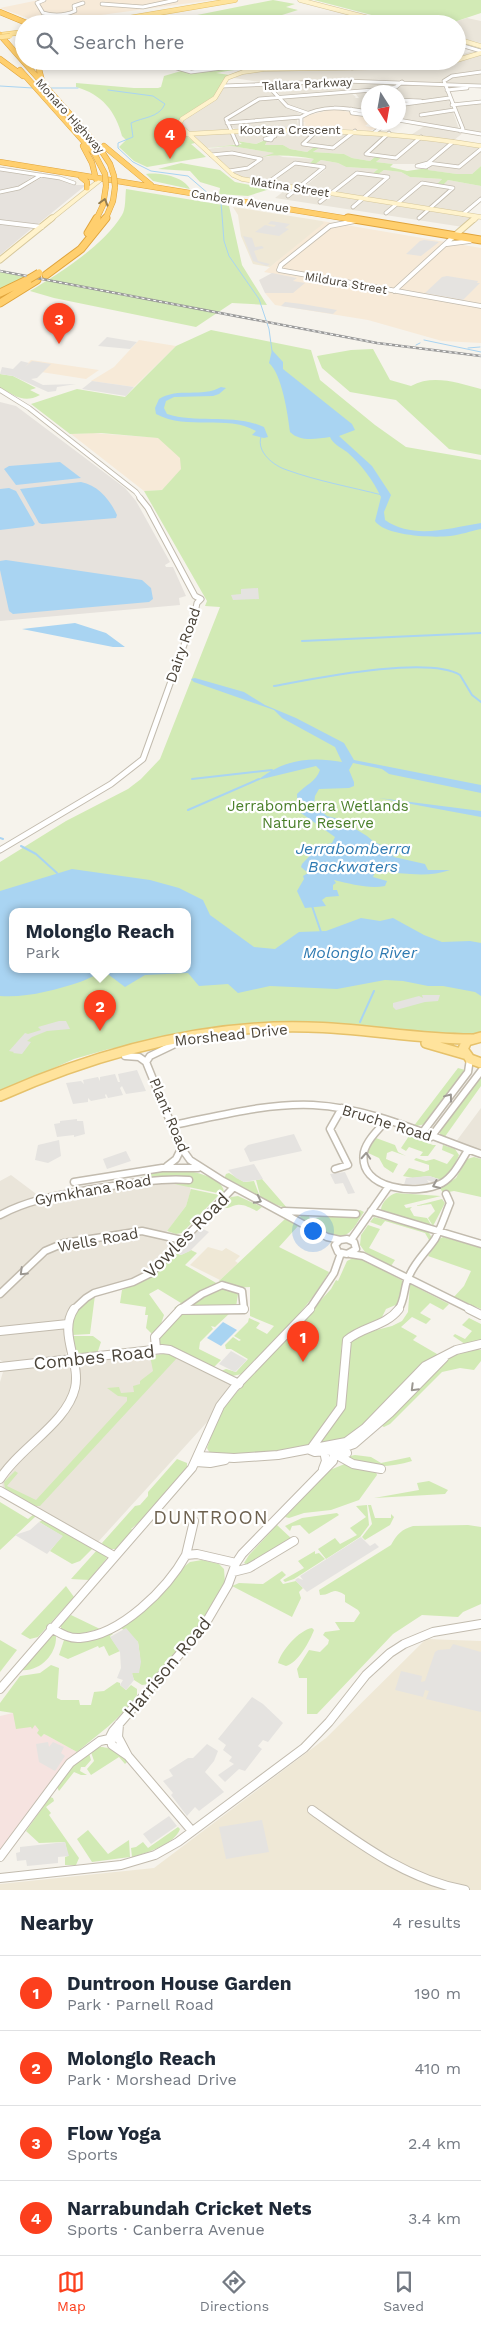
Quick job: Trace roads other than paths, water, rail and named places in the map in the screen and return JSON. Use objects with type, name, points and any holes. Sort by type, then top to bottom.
[{"type":"highway","points":[[0,12],[15,18]]},
{"type":"highway","name":"Monaro Highway","points":[[0,35],[15,52]]},
{"type":"highway","name":"Monaro Highway","points":[[10,58],[15,64]]},
{"type":"highway","points":[[0,59],[30,81]]},
{"type":"highway","name":"Monaro Highway","points":[[0,304],[37,280],[76,245],[95,223],[105,199],[106,186],[98,178],[98,158],[20,70]]},
{"type":"highway","name":"Monaro Highway","points":[[0,294],[43,274],[78,252],[103,225],[114,201],[114,176],[108,159],[86,131],[31,70]]},
{"type":"highway","points":[[38,70],[47,88]]},
{"type":"highway","points":[[69,125],[81,141],[98,178],[104,183],[165,190]]},
{"type":"highway","points":[[86,131],[127,166],[141,183],[128,186]]},
{"type":"highway","name":"Canberra Avenue","points":[[0,163],[141,183],[202,196]]},
{"type":"highway","name":"Canberra Avenue","points":[[0,163],[81,177],[98,178]]},
{"type":"highway","points":[[81,177],[87,182],[87,188]]},
{"type":"highway","name":"Canberra Avenue","points":[[141,183],[165,190],[326,217],[440,235],[456,235]]},
{"type":"highway","name":"Canberra Avenue","points":[[225,200],[456,235],[481,241]]},
{"type":"main road","points":[[147,15],[235,0]]},
{"type":"main road","points":[[156,15],[244,0]]},
{"type":"main road","points":[[0,35],[15,34]]},
{"type":"main road","name":"Morshead Drive","points":[[0,1096],[58,1072],[116,1053],[162,1042],[222,1033],[306,1027],[366,1031],[447,1040],[481,1037]]},
{"type":"main road","name":"Morshead Drive","points":[[0,1102],[61,1076],[125,1056],[173,1045],[226,1037],[308,1032],[414,1040],[467,1056],[481,1063]]},
{"type":"main road","points":[[467,1056],[464,1045],[470,1039]]},
{"type":"street","points":[[44,0],[37,3],[37,6],[43,13],[54,15],[72,13],[75,11],[74,6],[83,3]]},
{"type":"street","points":[[102,4],[130,7],[169,3],[176,0]]},
{"type":"street","points":[[300,0],[360,15]]},
{"type":"street","points":[[306,0],[362,15]]},
{"type":"street","points":[[466,44],[481,49]]},
{"type":"street","points":[[466,56],[481,49]]},
{"type":"street","points":[[184,70],[191,72],[207,70]]},
{"type":"street","points":[[187,134],[179,125],[180,121],[215,98],[225,80],[231,75],[251,70]]},
{"type":"street","points":[[460,131],[463,129],[444,84],[446,79],[452,76],[481,72]]},
{"type":"street","name":"Tallara Parkway","points":[[223,86],[268,86],[345,80],[481,86]]},
{"type":"street","points":[[237,144],[226,119],[252,102],[392,88],[402,82]]},
{"type":"street","points":[[268,86],[287,106],[306,113]]},
{"type":"street","name":"Tallara Parkway","points":[[447,90],[470,86]]},
{"type":"street","points":[[352,92],[359,98]]},
{"type":"street","points":[[406,103],[449,98]]},
{"type":"street","points":[[452,105],[481,102]]},
{"type":"street","points":[[227,123],[301,117],[306,113],[323,109],[351,109],[352,113],[361,113]]},
{"type":"street","points":[[421,115],[454,110]]},
{"type":"street","points":[[301,117],[301,129]]},
{"type":"street","points":[[406,121],[481,134]]},
{"type":"street","points":[[275,136],[278,129]]},
{"type":"street","points":[[320,129],[304,144],[333,148],[355,131]]},
{"type":"street","name":"Kootara Crescent","points":[[187,134],[231,130],[320,129],[421,137],[481,148]]},
{"type":"street","name":"Matina Street","points":[[187,134],[229,171],[242,179],[479,217]]},
{"type":"street","points":[[389,134],[365,153],[396,158],[421,137]]},
{"type":"street","points":[[453,142],[430,163],[460,167],[481,148]]},
{"type":"street","points":[[212,155],[235,153],[262,159],[248,168],[229,171]]},
{"type":"street","points":[[267,183],[295,163],[324,167],[288,196]]},
{"type":"street","points":[[0,169],[63,179],[74,183]]},
{"type":"street","points":[[320,202],[358,173],[388,177],[352,208]]},
{"type":"street","points":[[0,192],[19,188],[41,175]]},
{"type":"street","points":[[74,200],[98,178]]},
{"type":"street","points":[[0,258],[74,200],[98,178]]},
{"type":"street","points":[[386,213],[422,183],[453,188],[419,218]]},
{"type":"street","points":[[463,214],[481,199]]},
{"type":"street","points":[[326,217],[331,221],[330,226]]},
{"type":"street","points":[[394,291],[456,235],[479,217]]},
{"type":"street","name":"Mildura Street","points":[[354,221],[330,226],[282,264],[279,270],[481,306]]},
{"type":"street","points":[[0,222],[39,227]]},
{"type":"street","points":[[440,235],[447,239],[447,244]]},
{"type":"street","points":[[447,244],[462,240],[481,241]]},
{"type":"street","name":"Dairy Road","points":[[0,390],[22,403],[136,492],[148,508],[195,596],[201,599],[197,603],[194,617],[144,759],[111,784],[0,850]]},
{"type":"street","name":"Dairy Road","points":[[0,394],[22,403]]},
{"type":"street","name":"Plant Road","points":[[146,1062],[150,1056],[173,1045]]},
{"type":"street","name":"Plant Road","points":[[125,1056],[139,1058],[146,1062],[173,1125],[181,1149],[200,1168],[327,1237],[340,1240]]},
{"type":"street","points":[[422,1134],[468,1072],[467,1056]]},
{"type":"street","points":[[431,1136],[481,1071]]},
{"type":"street","name":"Bruche Road","points":[[173,1125],[273,1106],[311,1104],[342,1108],[481,1154]]},
{"type":"street","points":[[335,1169],[348,1165],[330,1129],[342,1108]]},
{"type":"street","points":[[386,1121],[366,1147],[364,1157],[370,1173],[389,1186],[413,1190],[437,1185],[450,1176],[468,1150]]},
{"type":"street","points":[[162,1168],[176,1159],[181,1149]]},
{"type":"street","points":[[74,1182],[162,1168],[200,1168]]},
{"type":"street","points":[[136,1181],[136,1178],[143,1171]]},
{"type":"street","name":"Gymkhana Road","points":[[0,1215],[21,1204],[47,1196],[151,1179],[189,1180]]},
{"type":"street","points":[[351,1240],[389,1186]]},
{"type":"street","name":"Vowles Road","points":[[68,1324],[74,1309],[86,1297],[137,1282],[151,1273],[234,1188]]},
{"type":"street","points":[[310,1450],[334,1418],[343,1401],[346,1382],[345,1342],[350,1336],[382,1325],[404,1304],[407,1279],[438,1232],[450,1203],[446,1194]]},
{"type":"street","points":[[279,1211],[356,1214]]},
{"type":"street","points":[[370,1212],[481,1244]]},
{"type":"street","name":"Wells Road","points":[[0,1294],[45,1251],[54,1246],[142,1231],[182,1240]]},
{"type":"street","name":"Plant Road","points":[[327,1237],[338,1251]]},
{"type":"street","points":[[0,1689],[198,1459],[218,1410],[239,1384],[322,1294],[336,1271],[338,1251],[335,1245],[340,1240],[351,1240]]},
{"type":"street","points":[[351,1240],[363,1256]]},
{"type":"street","points":[[350,1254],[356,1247]]},
{"type":"street","points":[[338,1251],[363,1256],[481,1315]]},
{"type":"street","points":[[156,1349],[155,1337],[171,1316],[195,1297],[222,1285],[242,1291],[244,1310],[180,1310]]},
{"type":"street","points":[[0,1331],[68,1324],[76,1382],[71,1399],[0,1479]]},
{"type":"street","points":[[330,1451],[346,1448],[356,1442],[390,1413],[449,1354],[464,1347],[481,1344]]},
{"type":"street","name":"Combes Road","points":[[0,1367],[156,1349],[170,1350],[239,1384]]},
{"type":"street","points":[[198,1459],[213,1462],[310,1450],[347,1453]]},
{"type":"street","points":[[330,1451],[355,1465],[381,1469]]},
{"type":"street","points":[[322,1471],[330,1451]]},
{"type":"street","name":"Harrison Road","points":[[114,1738],[120,1722],[204,1626],[236,1563],[248,1547],[333,1461],[330,1451]]},
{"type":"street","points":[[0,1490],[114,1556]]},
{"type":"street","points":[[51,1628],[66,1636],[80,1638],[113,1626],[151,1601],[177,1570],[186,1555],[194,1521]]},
{"type":"street","points":[[233,1572],[249,1568],[294,1541]]},
{"type":"street","points":[[186,1555],[197,1554],[236,1563]]},
{"type":"street","points":[[0,1878],[131,1863],[160,1853],[304,1748],[321,1732],[366,1674],[394,1650],[424,1635],[447,1627],[481,1624]]},
{"type":"street","points":[[0,1857],[5,1853],[70,1763],[100,1741],[114,1738],[113,1746],[128,1756],[192,1831]]},
{"type":"street","points":[[312,1810],[408,1872],[444,1887],[465,1890]]},
{"type":"water","points":[[272,350],[283,362],[283,369],[352,424],[355,430],[339,436],[372,466],[391,495],[384,512],[385,520],[408,530],[444,530],[481,523],[481,529],[433,537],[399,533],[380,526],[375,521],[381,497],[370,478],[357,462],[335,444],[330,437],[303,439],[290,432],[281,385],[274,368],[269,363]]},
{"type":"water","points":[[221,387],[226,388],[213,396],[174,397],[166,401],[164,408],[167,414],[179,417],[228,419],[252,423],[264,427],[268,437],[252,435],[256,431],[244,426],[181,421],[168,419],[156,414],[155,408],[159,399],[166,395],[206,392]]},
{"type":"water","points":[[60,462],[81,478],[16,485],[4,469],[9,466]]},
{"type":"water","points":[[81,482],[93,486],[103,494],[114,509],[117,515],[116,518],[42,524],[39,523],[20,489]]},
{"type":"water","points":[[9,488],[16,491],[35,524],[33,526],[0,530],[0,489]]},
{"type":"water","points":[[6,560],[142,580],[151,588],[153,599],[149,602],[13,614],[9,611],[0,570],[0,561]]},
{"type":"water","points":[[75,623],[106,633],[125,647],[113,647],[22,629]]},
{"type":"water","name":"Jerrabomberra Backwaters","points":[[195,678],[244,692],[265,705],[296,718],[344,743],[354,760],[481,785],[481,793],[389,774],[382,769],[353,763],[349,770],[354,786],[349,788],[319,789],[315,796],[314,804],[327,816],[339,819],[374,842],[386,847],[394,857],[425,864],[428,870],[450,870],[433,874],[379,871],[375,872],[373,877],[387,881],[385,886],[379,887],[360,886],[334,880],[336,883],[333,885],[333,890],[337,890],[339,896],[326,897],[322,900],[326,906],[305,908],[297,891],[304,879],[303,876],[308,873],[301,867],[302,864],[319,846],[332,843],[335,837],[298,811],[297,794],[313,780],[320,770],[316,766],[258,780],[277,768],[297,761],[319,759],[342,762],[335,747],[282,718],[274,710],[194,682],[191,679]]},
{"type":"water","name":"Jerrabomberra Backwaters","points":[[379,798],[481,811],[481,817]]},
{"type":"water","name":"Molonglo River","points":[[72,869],[150,880],[179,888],[203,900],[210,915],[254,947],[275,949],[299,932],[326,931],[361,918],[380,921],[393,918],[424,935],[442,942],[470,941],[481,943],[481,996],[475,992],[443,986],[428,986],[385,980],[337,989],[270,986],[238,993],[228,984],[199,986],[188,973],[191,973],[191,908],[9,908],[9,973],[102,973],[80,982],[31,995],[0,996],[0,891]]},
{"type":"water","name":"Molonglo River","points":[[106,973],[188,973],[145,975],[125,987]]},
{"type":"water","points":[[223,1322],[237,1330],[221,1346],[207,1338]]},
{"type":"waterway","points":[[0,86],[33,88]]},
{"type":"waterway","points":[[37,88],[78,88]]},
{"type":"waterway","points":[[108,90],[153,96],[165,104],[155,115],[131,123],[133,137],[118,143],[118,148],[133,162],[151,171],[188,176],[210,195]]},
{"type":"waterway","points":[[219,199],[221,202],[224,241],[229,256],[259,299],[269,329],[272,351]]},
{"type":"waterway","points":[[424,340],[481,352]]},
{"type":"waterway","points":[[416,345],[420,343]]},
{"type":"waterway","points":[[468,348],[480,347]]},
{"type":"waterway","points":[[261,437],[261,448],[267,458],[282,468],[382,495]]},
{"type":"waterway","points":[[302,641],[481,633]]},
{"type":"waterway","points":[[274,686],[370,670],[423,667],[444,669],[460,675],[472,695],[481,702]]},
{"type":"waterway","points":[[192,779],[272,770]]},
{"type":"waterway","points":[[188,810],[259,779]]},
{"type":"waterway","points":[[21,846],[36,854],[57,873]]},
{"type":"waterway","points":[[312,906],[321,932]]},
{"type":"waterway","points":[[360,1022],[374,991]]},
{"type":"railway","points":[[0,271],[377,343],[481,356]]},
{"type":"place","name":"Narrabundah Cricket Nets","points":[[170,159]]},
{"type":"place","name":"Flow Yoga","points":[[59,344]]},
{"type":"place","name":"Molonglo Reach","points":[[100,1031]]},
{"type":"place","name":"Duntroon House Garden","points":[[303,1362]]},
{"type":"district","name":"DUNTROON","points":[[211,1517]]},
{"type":"park label","name":"Jerrabomberra Wetlands Nature Reserve","points":[[318,814]]}]
